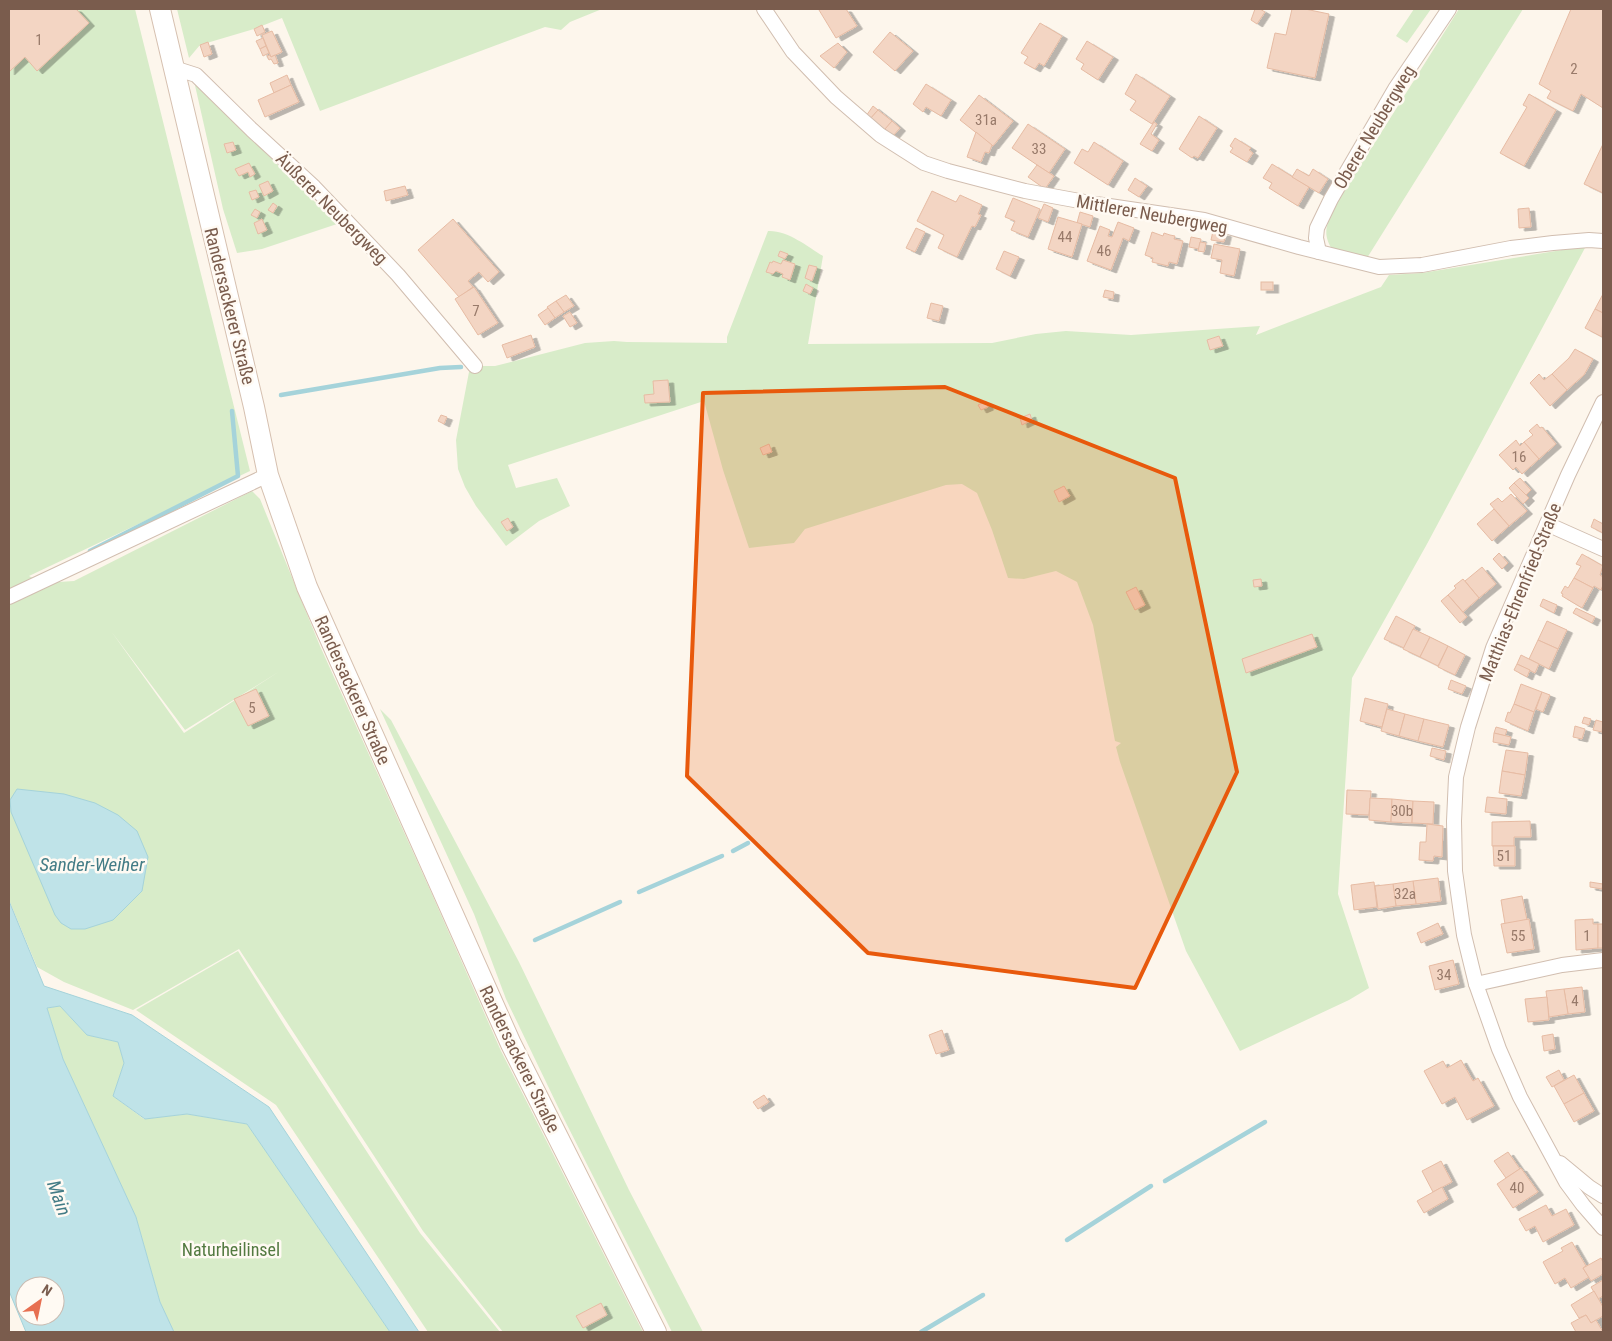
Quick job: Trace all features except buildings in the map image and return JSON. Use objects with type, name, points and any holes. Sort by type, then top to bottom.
[{"type":"main road","name":"Randersackerer Straße","points":[[160,9],[254,407],[268,475],[307,587],[511,1044],[656,1332]]},
{"type":"street","name":"Mittlerer Neubergweg","points":[[764,9],[793,52],[836,97],[880,135],[924,163],[948,172],[1025,191],[1204,220],[1379,267],[1422,265],[1510,248],[1553,243],[1589,240],[1603,241]]},
{"type":"street","name":"Oberer Neubergweg","points":[[1319,252],[1316,238],[1317,228],[1331,199],[1398,85],[1448,9]]},
{"type":"street","name":"Äußerer Neubergweg","points":[[174,68],[196,75],[314,187],[398,275],[474,366]]},
{"type":"street","name":"Matthias-Ehrenfried-Straße","points":[[1603,402],[1568,475],[1493,648],[1468,727],[1456,777],[1454,796],[1454,871],[1464,935],[1476,984],[1499,1049],[1520,1097],[1566,1182],[1603,1228]]},
{"type":"street","points":[[9,597],[268,475]]},
{"type":"street","points":[[1547,524],[1603,549]]},
{"type":"street","points":[[1476,984],[1562,965],[1603,960]]},
{"type":"street","name":"Matthias-Ehrenfried-Straße","points":[[1555,1159],[1603,1196]]},
{"type":"highlighted area","points":[[945,387],[1175,478],[1237,772],[1135,988],[868,953],[687,776],[703,393]]},
{"type":"green space","points":[[9,9],[135,9],[250,471],[29,576],[43,583],[74,581],[252,491],[260,499],[320,646],[501,1051],[643,1332],[503,1332],[423,1231],[239,949],[133,1010],[64,982],[37,967],[9,900]],"holes":[[[111,631],[185,730],[280,671],[184,733]]]},
{"type":"green space","points":[[177,9],[602,9],[570,22],[561,30],[545,27],[320,111],[282,18],[254,29],[200,45],[189,58]]},
{"type":"green space","points":[[1414,9],[1431,9],[1407,43],[1396,36]]},
{"type":"green space","points":[[1459,9],[1523,9],[1367,258],[1332,249],[1326,234],[1327,224],[1333,209]]},
{"type":"green space","points":[[194,81],[337,224],[262,249],[237,253],[223,209]]},
{"type":"green space","points":[[768,231],[775,231],[790,236],[823,256],[808,344],[992,343],[1036,334],[1066,331],[1131,335],[1260,326],[1256,335],[1381,287],[1389,275],[1422,273],[1586,246],[1427,544],[1352,678],[1338,894],[1369,988],[1349,1000],[1240,1051],[1186,951],[1120,762],[1116,747],[1121,743],[1115,741],[1093,625],[1077,582],[1056,571],[1024,579],[1008,578],[977,493],[962,484],[946,485],[805,529],[794,543],[749,548],[723,470],[704,401],[508,465],[516,488],[557,478],[570,506],[539,521],[506,546],[476,506],[465,487],[458,469],[456,440],[469,372],[475,366],[495,366],[585,343],[614,341],[727,343],[727,337]]},
{"type":"green space","points":[[380,709],[391,720],[519,962],[629,1190],[703,1332],[672,1332],[560,1111],[506,999],[474,914]]},
{"type":"green space","points":[[238,951],[420,1233],[500,1332],[428,1332],[276,1105],[136,1010]]},
{"type":"green space","name":"Naturheilinsel","points":[[60,1006],[87,1035],[118,1042],[124,1063],[113,1096],[144,1119],[187,1114],[247,1124],[390,1332],[174,1332],[160,1302],[136,1217],[63,1059],[47,1008]]},
{"type":"water","name":"Sander-Weiher","points":[[17,789],[64,794],[95,803],[118,815],[137,831],[148,857],[142,891],[113,920],[85,929],[71,929],[61,923],[55,915],[11,812],[10,800]]},
{"type":"water","name":"Main","points":[[9,901],[44,986],[132,1015],[269,1107],[419,1332],[390,1332],[247,1124],[187,1114],[145,1119],[113,1096],[124,1063],[118,1042],[87,1035],[60,1006],[47,1008],[63,1059],[136,1217],[160,1302],[174,1332],[26,1332],[24,1326],[65,1326],[65,1276],[15,1276],[15,1305],[9,1291]]},
{"type":"waterway","points":[[281,395],[440,368],[461,367]]},
{"type":"waterway","points":[[90,551],[238,476],[232,411]]},
{"type":"waterway","points":[[733,851],[748,843]]},
{"type":"waterway","points":[[639,892],[722,856]]},
{"type":"waterway","points":[[535,940],[620,902]]},
{"type":"waterway","points":[[1165,1181],[1265,1122]]},
{"type":"waterway","points":[[1067,1240],[1151,1186]]},
{"type":"waterway","points":[[921,1332],[983,1295]]}]
